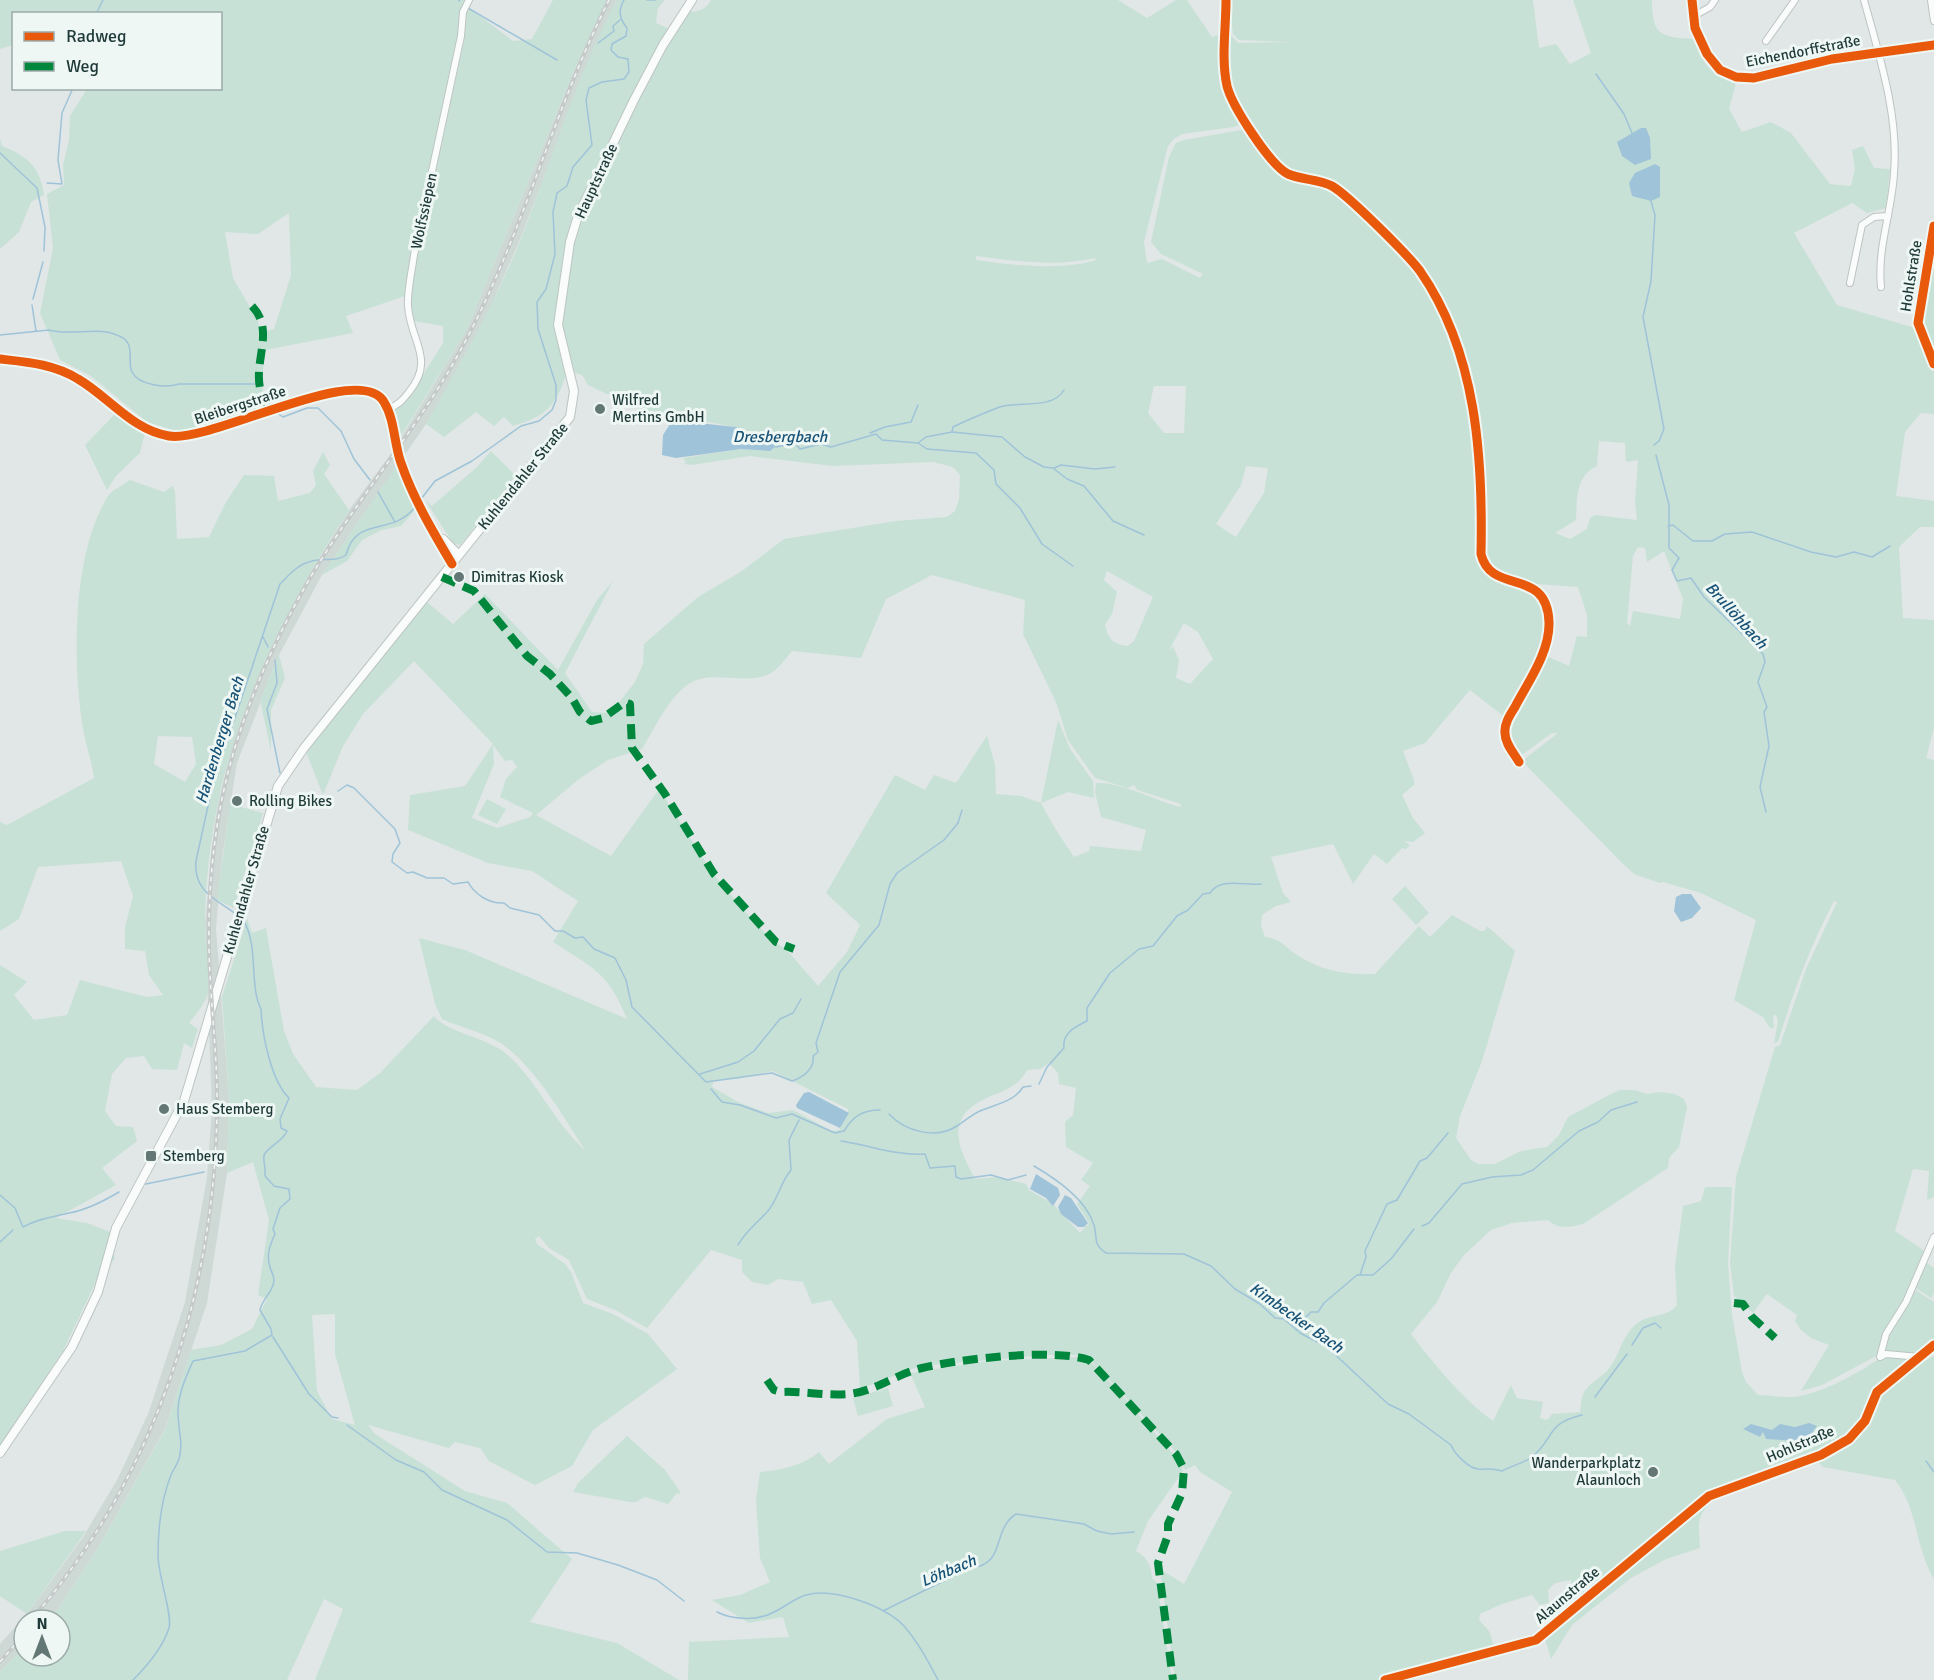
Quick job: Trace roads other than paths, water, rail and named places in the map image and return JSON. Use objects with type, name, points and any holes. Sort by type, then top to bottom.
[{"type":"main road","name":"Hauptstraße","points":[[570,378],[558,325],[566,260],[576,225],[663,45],[692,0]]},
{"type":"main road","name":"Bleibergstraße","points":[[0,359],[49,366],[68,373],[88,385],[142,427],[167,436],[184,437],[210,432],[285,405],[356,390],[376,393],[388,409]]},
{"type":"main road","name":"Kuhlendahler Straße","points":[[0,1453],[72,1347],[98,1292],[116,1228],[181,1108],[271,802],[284,776],[568,421],[574,402],[570,378]]},
{"type":"main road","points":[[388,409],[398,455],[411,488],[452,564]]},
{"type":"main road","points":[[425,514],[446,544],[459,555]]},
{"type":"street","name":"Wolfssiepen","points":[[388,409],[398,405],[423,370],[422,357],[408,305],[414,255],[461,36],[463,12],[469,0]]},
{"type":"street","points":[[1226,0],[1227,86],[1246,125],[1287,173],[1331,185],[1345,196],[1418,269],[1445,317],[1470,386],[1483,493],[1481,554],[1483,564],[1489,572],[1534,587],[1546,604],[1549,618],[1543,653],[1506,724],[1506,741],[1519,762]]},
{"type":"street","name":"Eichendorffstraße","points":[[1692,0],[1695,28],[1707,54],[1720,70],[1736,77],[1754,78],[1801,66],[1878,52],[1934,45]]},
{"type":"street","points":[[1694,16],[1710,7],[1715,0]]},
{"type":"street","points":[[1766,41],[1795,0]]},
{"type":"street","points":[[1864,0],[1878,52],[1894,147],[1894,172],[1880,254],[1881,287]]},
{"type":"street","points":[[1931,0],[1934,21]]},
{"type":"street","points":[[1850,283],[1862,225],[1874,217],[1888,216]]},
{"type":"street","name":"Hohlstraße","points":[[1934,226],[1918,323],[1934,364]]},
{"type":"street","points":[[1920,1357],[1886,1354],[1880,1357],[1886,1334],[1906,1302],[1934,1237]]},
{"type":"street","name":"Hohlstraße","points":[[1709,1496],[1821,1455],[1850,1439],[1861,1428],[1877,1392],[1934,1345]]},
{"type":"street","name":"Alaunstraße","points":[[1385,1680],[1536,1640],[1709,1496]]},
{"type":"water","points":[[1641,128],[1646,128],[1650,138],[1651,159],[1635,165],[1622,156],[1617,142]]},
{"type":"water","points":[[1655,164],[1660,167],[1660,197],[1651,201],[1632,196],[1629,183],[1635,173]]},
{"type":"water","points":[[689,422],[736,427],[751,437],[771,437],[775,447],[770,451],[741,449],[676,458],[662,455],[663,435],[670,424]]},
{"type":"water","points":[[1691,894],[1701,908],[1692,918],[1681,922],[1674,911],[1676,897]]},
{"type":"water","points":[[809,1092],[849,1113],[840,1128],[797,1108],[796,1105],[804,1093]]},
{"type":"water","points":[[1036,1174],[1058,1188],[1060,1195],[1053,1206],[1046,1198],[1030,1189]]},
{"type":"water","points":[[1065,1195],[1071,1198],[1088,1223],[1084,1227],[1078,1227],[1061,1214],[1058,1207]]},
{"type":"water","points":[[1809,1423],[1817,1426],[1812,1437],[1800,1441],[1766,1439],[1763,1432],[1760,1437],[1743,1429],[1751,1424],[1772,1430],[1780,1424],[1795,1427]]},
{"type":"waterway","points":[[97,12],[103,0]]},
{"type":"waterway","name":"Hardenberger Bach","points":[[421,499],[435,481],[472,461],[521,426],[539,421],[552,410],[556,400],[556,385],[538,329],[537,302],[546,289],[555,254],[553,212],[557,193],[567,186],[573,167],[592,145],[586,100],[589,88],[602,82],[624,79],[629,72],[628,59],[618,57],[611,50],[612,44],[626,36],[627,28],[620,14],[624,0]]},
{"type":"waterway","name":"Hardenberger Bach","points":[[647,0],[655,0]]},
{"type":"waterway","points":[[468,8],[557,60]]},
{"type":"waterway","points":[[598,43],[614,31],[613,26],[620,20]]},
{"type":"waterway","name":"Brullöhbach","points":[[1596,74],[1624,114],[1632,133]]},
{"type":"waterway","points":[[47,183],[62,184],[58,160],[62,113],[72,90]]},
{"type":"waterway","points":[[0,153],[37,188],[45,227],[44,251]]},
{"type":"waterway","name":"Brullöhbach","points":[[1651,201],[1655,215],[1651,281],[1643,317],[1664,429],[1659,441],[1654,445]]},
{"type":"waterway","points":[[33,299],[43,262]]},
{"type":"waterway","points":[[32,305],[36,331]]},
{"type":"waterway","points":[[0,335],[49,330],[105,332],[127,341],[132,372],[147,383],[168,386],[258,384]]},
{"type":"waterway","points":[[952,432],[953,427],[997,408],[1051,401],[1064,390]]},
{"type":"waterway","points":[[870,433],[885,427],[911,422],[918,405]]},
{"type":"waterway","points":[[277,413],[283,417],[307,408],[318,408],[341,431],[354,459],[370,480]]},
{"type":"waterway","name":"Dresbergbach","points":[[776,447],[795,443],[800,449],[821,444],[831,447],[876,434],[882,440],[918,443],[926,437],[952,432],[1002,437],[1025,457],[1044,467],[1053,468],[1067,479],[1084,486],[1113,521],[1144,535]]},
{"type":"waterway","points":[[918,443],[927,449],[976,453],[994,470],[996,484],[1020,508],[1042,544],[1073,566]]},
{"type":"waterway","name":"Brullöhbach","points":[[1656,455],[1669,505],[1669,548],[1679,558],[1672,570],[1677,581],[1691,578],[1704,597],[1763,654],[1765,662],[1758,682],[1767,707],[1764,712],[1769,746],[1760,787],[1766,812]]},
{"type":"waterway","points":[[1054,468],[1061,465],[1095,469],[1115,467]]},
{"type":"waterway","points":[[378,492],[395,522]]},
{"type":"waterway","name":"Hardenberger Bach","points":[[237,915],[214,899],[202,887],[198,880],[196,861],[213,783],[280,584],[302,564],[317,560],[337,559],[346,555],[351,543],[358,535],[366,530],[396,522],[415,507]]},
{"type":"waterway","points":[[1668,526],[1673,525],[1693,541],[1712,541],[1725,534],[1752,532],[1811,552],[1836,557],[1854,552],[1872,557],[1890,546]]},
{"type":"waterway","points":[[263,637],[268,647]]},
{"type":"waterway","points":[[275,660],[277,683],[267,709],[280,773]]},
{"type":"waterway","name":"Kimbecker Bach","points":[[338,791],[347,785],[354,788],[395,829],[400,843],[393,854],[392,862],[407,873],[413,872],[427,878],[444,878],[453,884],[468,882],[483,898],[539,915],[555,931],[563,931],[575,938],[583,937],[594,949],[615,958],[626,980],[632,1007],[706,1082],[772,1073],[792,1081],[808,1072],[813,1056],[818,1052],[816,1043],[840,972],[879,925],[890,884],[897,873],[944,840],[958,823],[962,810]]},
{"type":"waterway","points":[[1039,1084],[1047,1067],[1064,1048],[1067,1034],[1087,1021],[1087,1008],[1110,973],[1139,949],[1153,946],[1177,916],[1188,910],[1203,894],[1210,893],[1220,885],[1261,884]]},
{"type":"waterway","name":"Hardenberger Bach","points":[[133,1680],[154,1656],[169,1628],[169,1614],[158,1556],[159,1536],[165,1495],[180,1453],[178,1409],[185,1379],[193,1361],[245,1351],[272,1335],[260,1310],[274,1278],[268,1258],[275,1234],[273,1229],[280,1208],[290,1199],[289,1189],[274,1186],[265,1176],[264,1158],[267,1150],[287,1131],[281,1128],[280,1119],[289,1098],[272,1069],[255,989],[251,941],[243,920]]},
{"type":"waterway","points":[[700,1074],[738,1062],[754,1051],[780,1019],[793,1013],[801,999]]},
{"type":"waterway","points":[[889,1114],[912,1129],[921,1132],[939,1132],[957,1126],[980,1111],[1010,1099],[1023,1087],[1031,1086]]},
{"type":"waterway","name":"Kimbecker Bach","points":[[711,1089],[722,1102],[740,1105],[776,1118],[792,1114],[835,1133],[844,1131],[859,1115],[868,1111],[880,1110]]},
{"type":"waterway","points":[[1422,1226],[1429,1223],[1462,1184],[1492,1177],[1521,1175],[1533,1170],[1579,1131],[1598,1122],[1611,1110],[1637,1102]]},
{"type":"waterway","points":[[738,1245],[771,1207],[791,1170],[789,1140],[799,1120]]},
{"type":"waterway","points":[[1360,1275],[1366,1257],[1365,1251],[1387,1204],[1397,1200],[1420,1161],[1427,1158],[1448,1133]]},
{"type":"waterway","name":"Kimbecker Bach","points":[[841,1141],[893,1152],[925,1154],[930,1168],[955,1166],[956,1177],[961,1179],[991,1175],[1008,1180],[1026,1175]]},
{"type":"waterway","name":"Kimbecker Bach","points":[[1034,1166],[1077,1198],[1094,1225],[1097,1244],[1106,1253],[1184,1254],[1211,1266],[1235,1289],[1260,1304],[1275,1318],[1284,1319],[1300,1333],[1327,1347],[1388,1404],[1409,1414],[1451,1445],[1462,1460],[1474,1468],[1502,1471],[1525,1461],[1540,1450],[1556,1427],[1582,1415]]},
{"type":"waterway","points":[[146,1184],[204,1172]]},
{"type":"waterway","points":[[0,1195],[15,1208],[23,1227],[40,1220],[75,1212],[119,1192]]},
{"type":"waterway","points":[[1296,1330],[1304,1326],[1304,1319],[1311,1312],[1318,1312],[1324,1303],[1357,1275],[1373,1275],[1391,1259],[1414,1229]]},
{"type":"waterway","points":[[0,1242],[13,1230]]},
{"type":"waterway","points":[[1632,1345],[1643,1328],[1655,1323],[1661,1328]]},
{"type":"waterway","points":[[273,1337],[309,1394],[332,1417],[338,1418]]},
{"type":"waterway","points":[[1595,1397],[1627,1354]]},
{"type":"waterway","points":[[347,1425],[396,1460],[424,1472],[442,1490],[507,1520],[547,1552],[577,1553],[618,1565],[657,1580],[684,1601]]},
{"type":"waterway","points":[[1926,1461],[1934,1472]]},
{"type":"waterway","name":"Löhbach","points":[[883,1611],[989,1561],[1003,1529],[1016,1514],[1084,1524],[1097,1531],[1111,1534],[1134,1532]]},
{"type":"waterway","points":[[717,1612],[738,1618],[761,1617],[802,1596],[817,1593],[858,1600],[872,1605],[904,1626],[927,1659],[938,1680]]},
{"type":"railway","points":[[40,1608],[76,1563],[114,1502],[146,1439],[172,1372],[193,1303],[207,1233],[215,1162],[217,1090],[209,949],[211,879],[224,787],[245,716],[274,646],[310,578],[448,373],[486,301],[522,215],[571,85],[609,0]]},
{"type":"railway","points":[[0,1662],[12,1648]]},
{"type":"place","name":"Wilfred Mertins GmbH","points":[[600,409]]},
{"type":"place","name":"Dimitras Kiosk","points":[[459,577]]},
{"type":"place","name":"Rolling Bikes","points":[[237,801]]},
{"type":"place","name":"Haus Stemberg","points":[[164,1109]]},
{"type":"place","name":"Stemberg","points":[[151,1156]]},
{"type":"place","name":"Wanderparkplatz Alaunloch","points":[[1653,1472]]}]
